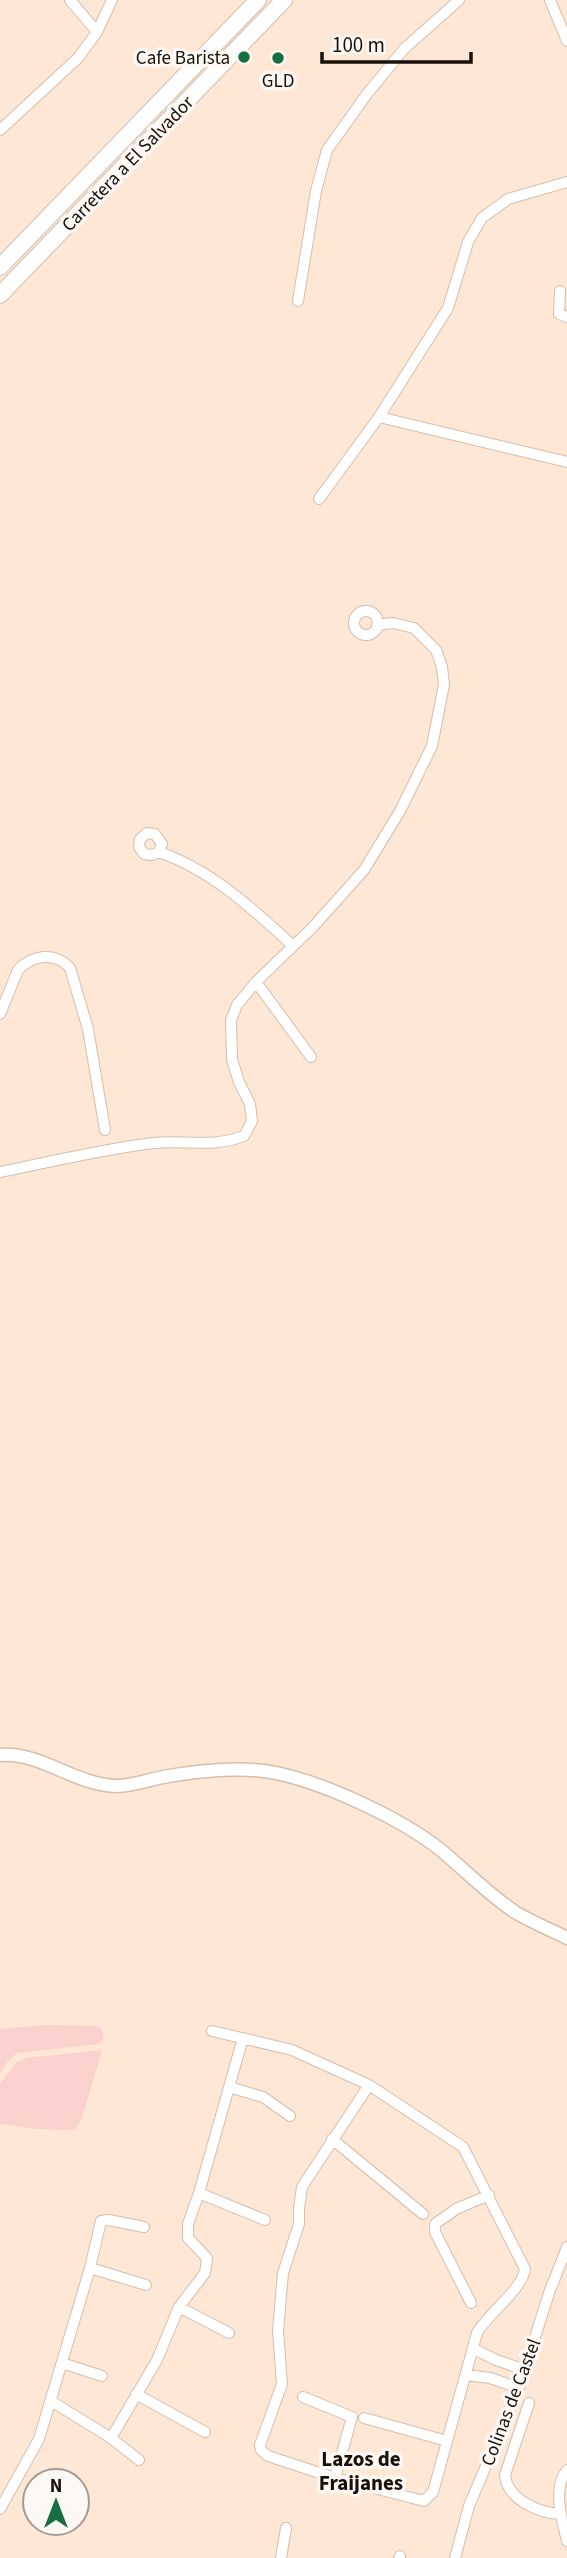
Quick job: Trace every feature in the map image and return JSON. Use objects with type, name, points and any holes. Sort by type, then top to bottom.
[{"type":"highway","name":"Carretera a El Salvador","points":[[0,267],[258,0]]},
{"type":"highway","name":"Carretera a El Salvador","points":[[0,295],[284,0]]},
{"type":"street","points":[[70,0],[97,32]]},
{"type":"street","points":[[0,130],[78,58],[97,32],[112,0]]},
{"type":"street","points":[[298,301],[316,191],[327,150],[367,94],[404,49],[458,0]]},
{"type":"street","points":[[550,0],[567,41]]},
{"type":"street","points":[[319,499],[379,417],[448,308],[468,242],[482,218],[508,199],[567,182]]},
{"type":"street","points":[[560,291],[559,314],[567,317]]},
{"type":"street","points":[[379,417],[567,462]]},
{"type":"street","points":[[0,1172],[129,1146],[225,1143],[244,1136],[253,1121],[250,1104],[232,1059],[231,1020],[237,1005],[364,870],[400,811],[432,746],[444,685],[436,650],[414,628],[393,623],[377,625]]},
{"type":"street","points":[[159,852],[182,860],[226,888],[292,945]]},
{"type":"street","points":[[0,1014],[18,970],[23,965],[43,957],[64,962],[70,968],[88,1029],[106,1130]]},
{"type":"street","points":[[256,982],[311,1057]]},
{"type":"street","points":[[0,1755],[33,1757],[77,1777],[116,1786],[198,1772],[237,1769],[265,1771],[310,1782],[404,1826],[440,1849],[484,1889],[516,1912],[567,1938]]},
{"type":"street","points":[[212,2031],[292,2050],[369,2085],[463,2147],[525,2269],[518,2286],[485,2319],[477,2333],[432,2494],[424,2501],[335,2478],[268,2456],[261,2450],[260,2445],[282,2384],[278,2331],[283,2273],[299,2224],[302,2187],[369,2085]]},
{"type":"street","points":[[111,2438],[157,2360],[179,2307],[207,2269],[204,2252],[192,2245],[187,2232],[188,2224],[200,2193],[243,2038]]},
{"type":"street","points":[[229,2087],[263,2097],[290,2116]]},
{"type":"street","points":[[332,2139],[423,2214]]},
{"type":"street","points":[[200,2193],[265,2220]]},
{"type":"street","points":[[471,2304],[435,2232],[435,2224],[456,2209],[489,2195]]},
{"type":"street","points":[[0,2509],[39,2439],[90,2268],[101,2221],[144,2227]]},
{"type":"street","name":"Colinas de Castel","points":[[455,2558],[469,2506],[519,2388],[567,2248]]},
{"type":"street","points":[[90,2268],[146,2286]]},
{"type":"street","points":[[179,2307],[229,2333]]},
{"type":"street","points":[[474,2349],[525,2370]]},
{"type":"street","points":[[62,2363],[102,2376]]},
{"type":"street","points":[[466,2375],[490,2378],[519,2388]]},
{"type":"street","points":[[136,2394],[205,2432]]},
{"type":"street","points":[[303,2396],[352,2417],[335,2478]]},
{"type":"street","points":[[51,2401],[111,2438],[139,2459]]},
{"type":"street","points":[[529,2403],[505,2475],[506,2485],[510,2493],[547,2514],[561,2514]]},
{"type":"street","points":[[364,2418],[447,2441]]},
{"type":"street","points":[[567,2470],[559,2482],[561,2514],[567,2541]]},
{"type":"street","points":[[281,2558],[286,2528]]},
{"type":"shaded area","points":[[46,2025],[96,2026],[101,2028],[104,2038],[99,2044],[17,2053],[0,2074],[0,2029]]},
{"type":"shaded area","points":[[102,2050],[81,2121],[74,2130],[0,2124],[0,2084],[17,2062],[27,2058]]},
{"type":"place","name":"Cafe Barista","points":[[244,57]]},
{"type":"place","name":"GLD","points":[[278,58]]},
{"type":"district","name":"Lazos de Fraijanes","points":[[361,2471]]}]
